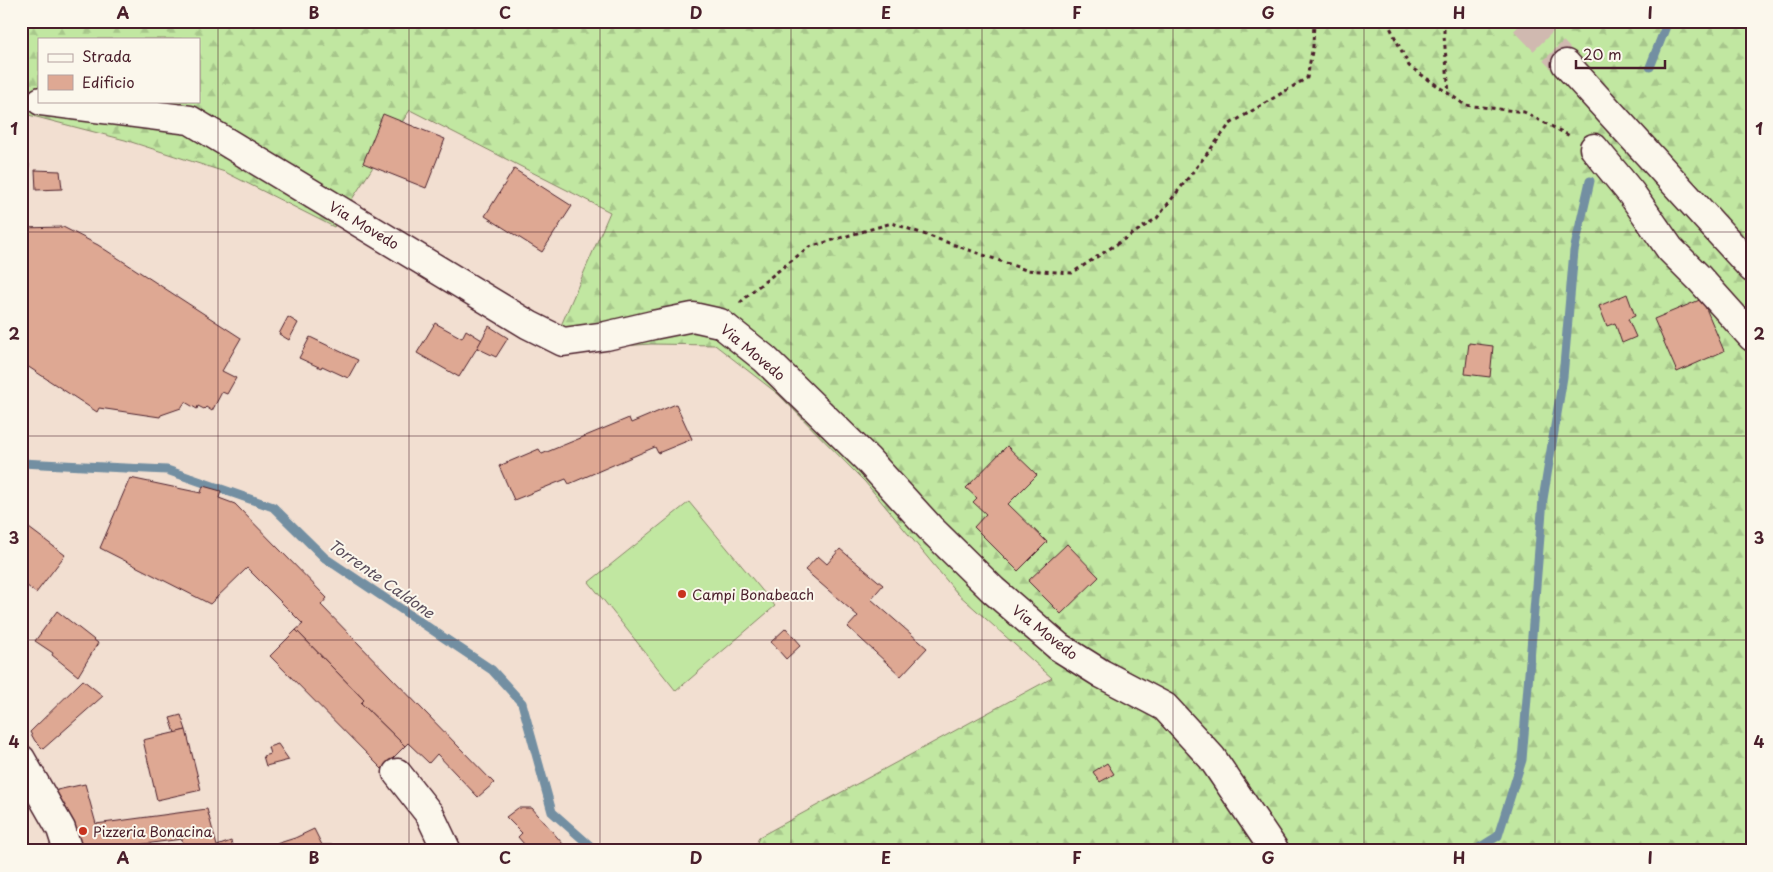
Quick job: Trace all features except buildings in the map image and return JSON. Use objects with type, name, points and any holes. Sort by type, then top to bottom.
[{"type":"main road","points":[[1566,64],[1752,268]]},
{"type":"main road","name":"Via Movedo","points":[[21,99],[38,101]]},
{"type":"main road","name":"Via Movedo","points":[[48,102],[190,120],[529,325],[564,342],[606,336],[653,324],[693,318],[720,323],[765,360],[867,459],[930,528],[986,583],[1059,647],[1102,674],[1165,707],[1212,758],[1275,851]]},
{"type":"main road","points":[[1594,148],[1631,193],[1670,249],[1752,337]]},
{"type":"main road","points":[[21,759],[61,829],[68,851]]},
{"type":"main road","points":[[397,773],[430,815],[447,851]]},
{"type":"path","points":[[720,323],[750,293],[809,247],[892,223],[1026,270],[1072,273],[1156,218],[1230,124],[1307,78],[1313,46],[1314,21]]},
{"type":"path","points":[[1387,21],[1409,66],[1465,105],[1524,112],[1594,148]]},
{"type":"path","points":[[1444,21],[1449,94]]},
{"type":"green space","points":[[21,21],[1752,21],[1752,851],[754,851],[759,837],[1052,678],[957,593],[865,482],[778,394],[715,345],[651,344],[550,351],[610,212],[410,110],[334,227],[225,172],[125,140],[21,113]]},
{"type":"green space","name":"Campi Bonabeach","points":[[689,502],[775,606],[676,691],[589,582]]},
{"type":"waterway","points":[[1650,67],[1668,21]]},
{"type":"waterway","points":[[1474,851],[1498,836],[1522,760],[1543,499],[1563,377],[1574,251],[1590,181]]},
{"type":"waterway","name":"Torrente Caldone","points":[[21,463],[167,470],[273,507],[325,558],[492,670],[522,703],[552,812],[596,851]]},
{"type":"tunnel","points":[[1524,21],[1566,64]]},
{"type":"place","name":"Campi Bonabeach","points":[[682,594]]},
{"type":"place","name":"Pizzeria Bonacina","points":[[83,831]]}]
